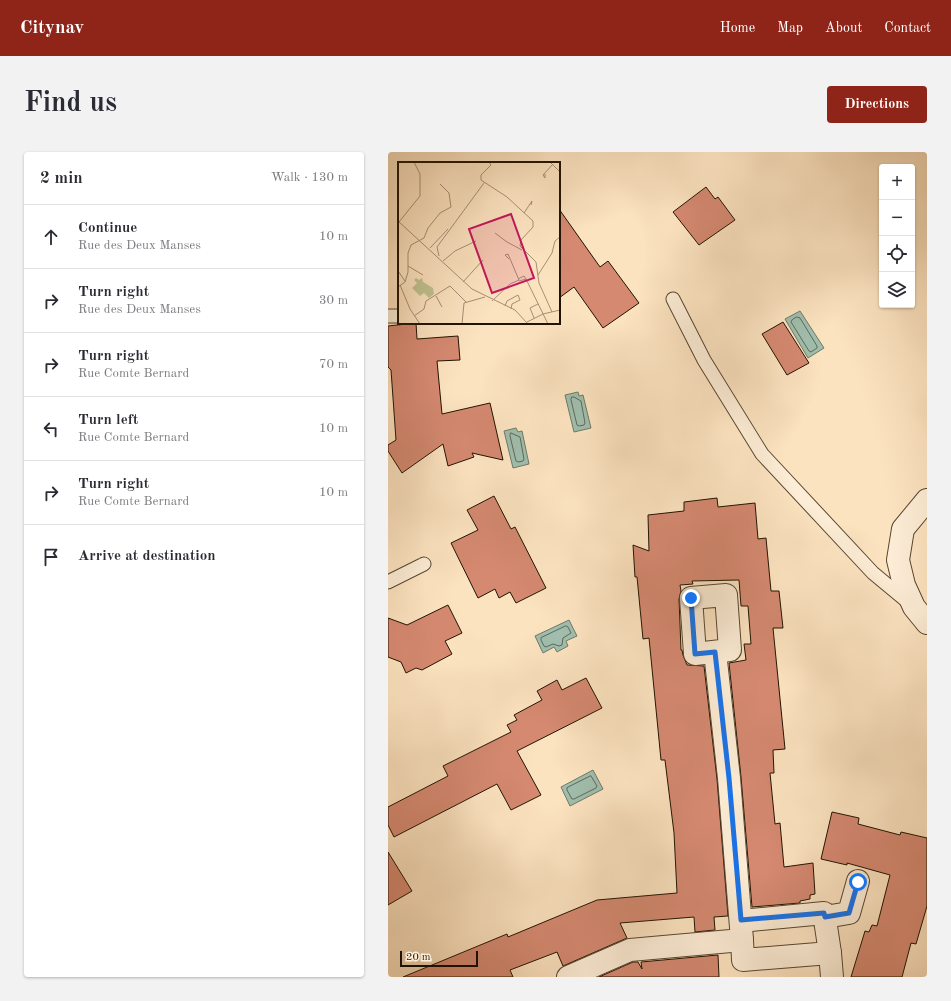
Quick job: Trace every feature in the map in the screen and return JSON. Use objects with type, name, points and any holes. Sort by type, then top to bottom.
[{"type":"street","points":[[921,615],[904,585],[898,560],[903,529],[927,500]]},
{"type":"street","points":[[715,652],[729,778],[742,930],[743,960],[830,953]]},
{"type":"street","points":[[825,917],[849,913],[858,882]]},
{"type":"street","points":[[568,977],[630,950],[742,930],[824,913],[832,977]]},
{"type":"lane","points":[[673,299],[704,360],[762,454],[873,573],[921,615]]},
{"type":"lane","points":[[388,582],[424,564]]},
{"type":"water","points":[[800,311],[824,348],[808,358],[785,319]]},
{"type":"water","points":[[578,392],[579,396],[583,395],[591,428],[574,432],[565,395]]},
{"type":"water","points":[[516,428],[518,432],[522,431],[529,464],[513,468],[504,431]]},
{"type":"water","points":[[569,620],[577,636],[566,641],[568,646],[557,652],[554,647],[543,653],[535,636]]},
{"type":"water","points":[[593,770],[603,789],[570,806],[561,787]]},
{"type":"building","points":[[706,187],[715,199],[718,197],[735,220],[699,245],[673,212]]},
{"type":"building","points":[[560,210],[600,267],[608,261],[639,303],[603,328],[574,287],[560,297]]},
{"type":"building","points":[[783,322],[809,363],[787,375],[762,334]]},
{"type":"building","points":[[416,324],[417,339],[458,336],[460,360],[437,361],[442,414],[490,403],[503,460],[472,453],[474,457],[448,466],[443,444],[402,473],[388,451],[388,445],[396,440],[391,370],[388,367],[388,326]]},
{"type":"building","points":[[494,496],[511,529],[515,527],[546,588],[516,603],[510,592],[499,598],[495,589],[478,598],[451,543],[478,530],[467,510]]},
{"type":"building","points":[[717,498],[718,507],[755,503],[758,539],[766,538],[771,591],[779,591],[783,628],[773,628],[785,749],[773,750],[774,773],[770,773],[775,824],[780,823],[784,867],[813,863],[815,894],[810,895],[810,899],[800,901],[800,903],[752,907],[741,777],[729,663],[746,660],[744,644],[751,644],[748,606],[741,606],[739,580],[692,581],[693,584],[680,585],[681,591],[679,599],[681,650],[687,665],[704,666],[717,779],[728,916],[714,917],[715,930],[695,932],[694,917],[620,923],[627,938],[563,966],[557,952],[510,970],[513,977],[403,977],[507,934],[508,937],[597,900],[677,893],[674,833],[665,760],[661,760],[649,638],[643,639],[637,577],[635,577],[633,545],[649,551],[648,515],[684,511],[684,502]]},
{"type":"building","points":[[448,605],[462,633],[445,641],[452,654],[422,670],[416,668],[406,673],[401,662],[388,657],[388,618],[407,625]]},
{"type":"building","points":[[586,678],[602,708],[517,751],[541,795],[511,810],[497,784],[394,837],[388,825],[388,807],[448,776],[443,766],[511,732],[507,725],[517,720],[514,715],[542,700],[537,691],[557,680],[562,690]]},
{"type":"building","points":[[832,812],[859,818],[858,824],[900,835],[901,832],[927,838],[927,906],[916,944],[911,943],[902,977],[851,977],[865,931],[869,932],[872,925],[877,926],[890,875],[847,863],[847,865],[821,859]]},
{"type":"building","points":[[388,852],[412,891],[388,905]]},
{"type":"building","points":[[718,955],[719,977],[599,977],[633,962],[638,962],[642,969],[641,962]]},
{"type":"route","points":[[691,598],[695,654],[715,652],[729,778],[741,920],[824,913],[825,917],[849,913],[858,882]]}]
